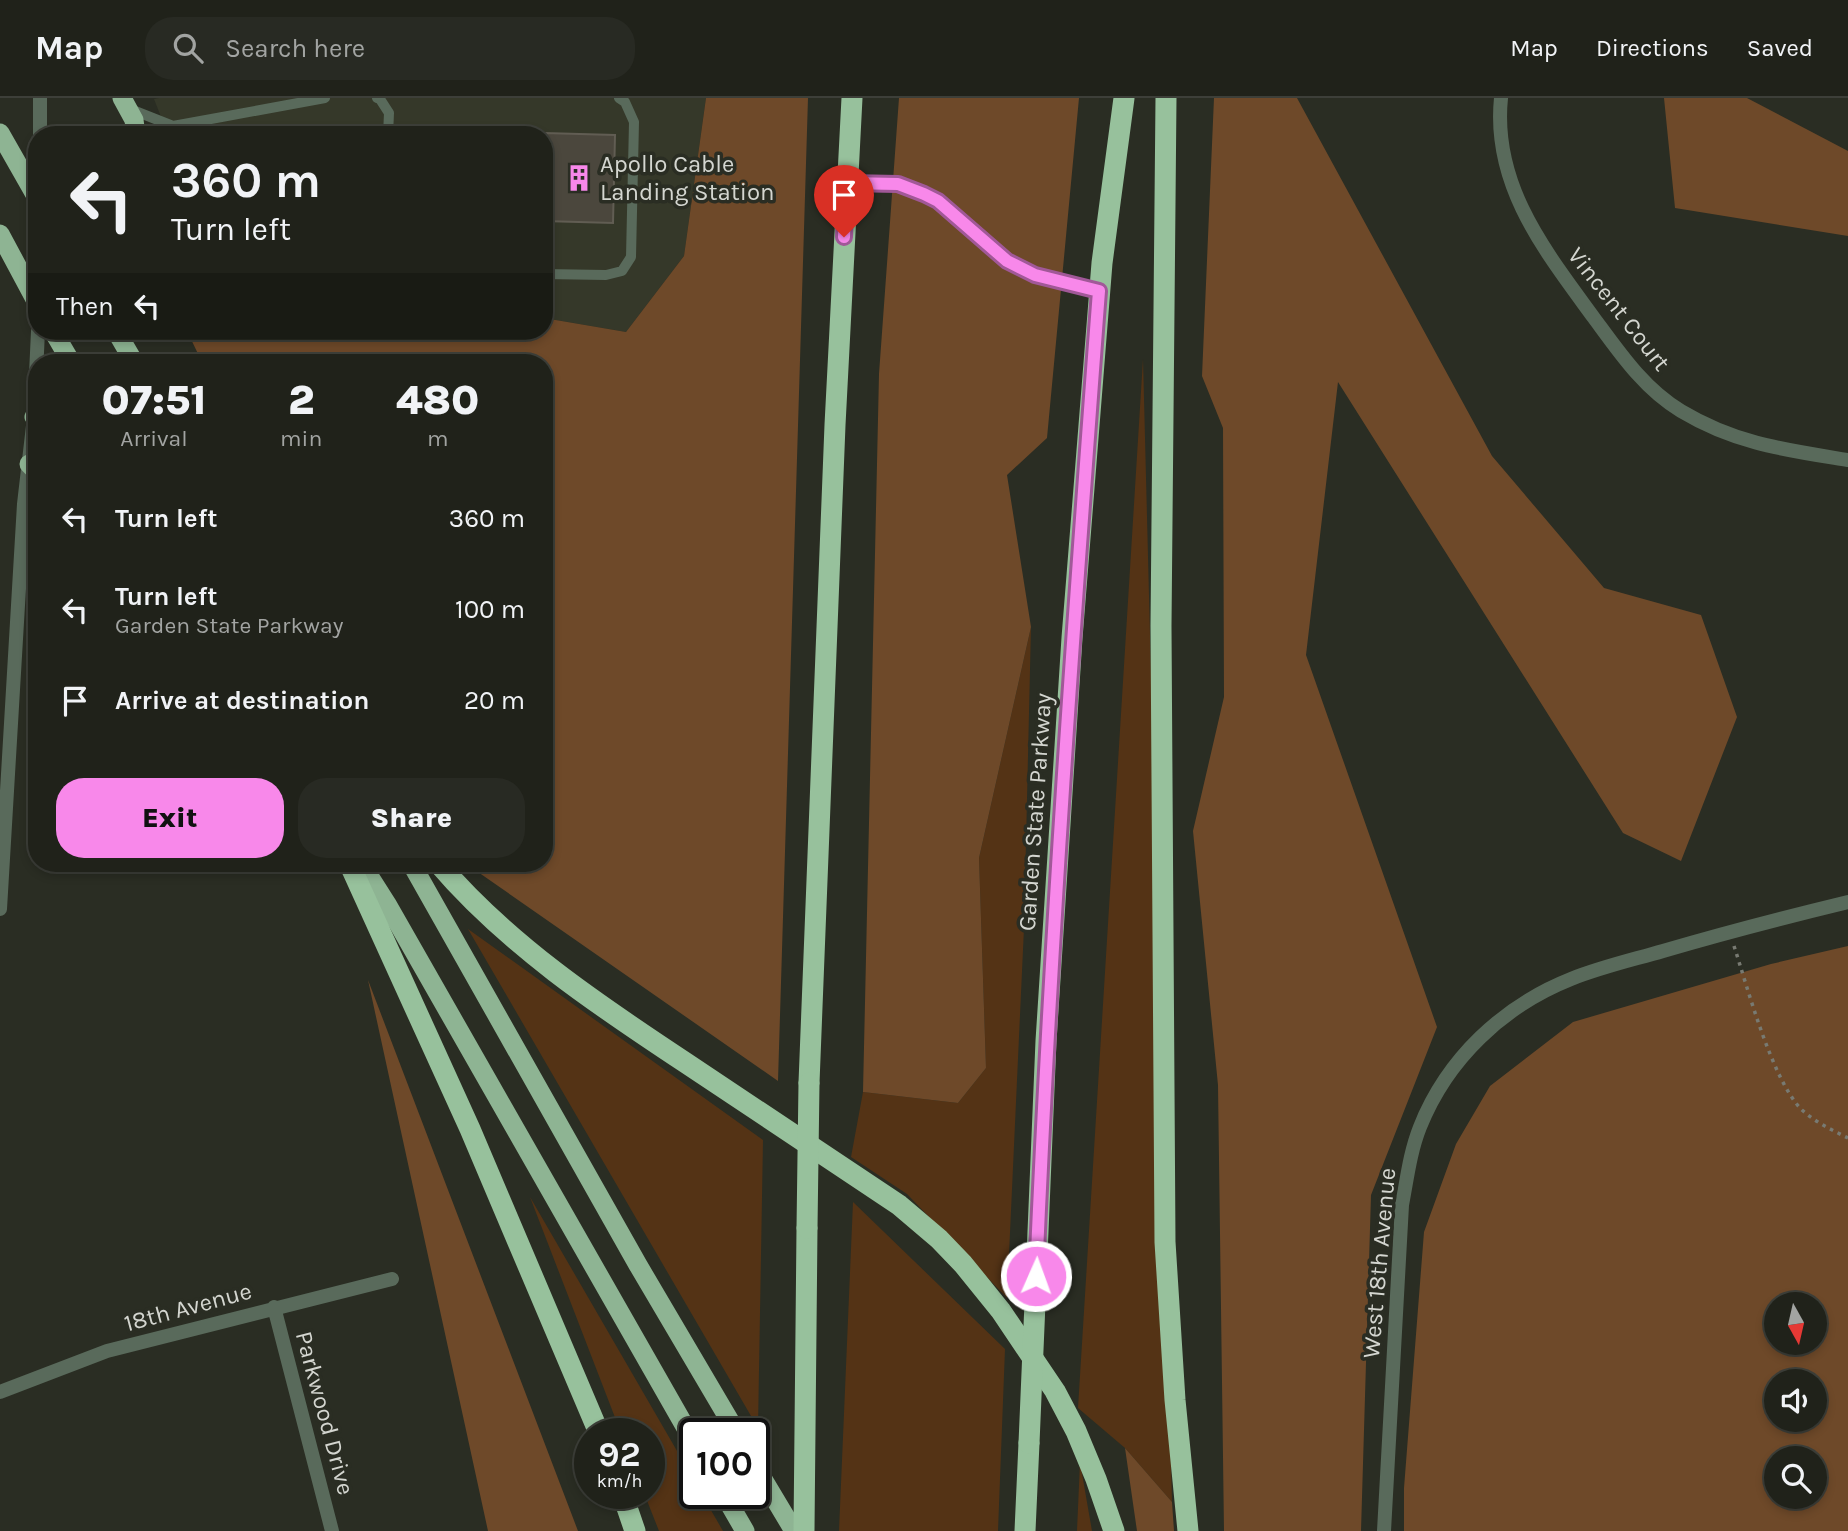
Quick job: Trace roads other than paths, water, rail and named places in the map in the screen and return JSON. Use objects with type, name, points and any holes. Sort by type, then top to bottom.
[{"type":"highway","points":[[804,1531],[809,1083],[846,183],[852,98]]},
{"type":"highway","name":"Garden State Parkway","points":[[1026,1531],[1046,1041],[1072,638],[1099,291],[1125,98]]},
{"type":"highway","points":[[1166,98],[1161,612],[1165,1242],[1175,1400],[1188,1531]]},
{"type":"highway","points":[[126,103],[133,126]]},
{"type":"highway","points":[[0,133],[28,182]]},
{"type":"highway","points":[[0,234],[28,286]]},
{"type":"highway","points":[[353,872],[470,1129],[593,1418]]},
{"type":"highway","points":[[367,872],[680,1418]]},
{"type":"highway","points":[[416,872],[638,1265],[728,1418]]},
{"type":"highway","points":[[447,872],[468,897],[567,980],[620,1019],[899,1205],[939,1240],[963,1264],[1001,1311],[1055,1391],[1076,1431],[1114,1531]]},
{"type":"highway","points":[[770,1491],[794,1531]]},
{"type":"highway","points":[[627,1509],[635,1531]]},
{"type":"highway","points":[[732,1509],[745,1531]]},
{"type":"street","points":[[40,98],[40,126]]},
{"type":"street","name":"Vincent Court","points":[[1500,98],[1505,159],[1518,202],[1531,229],[1630,367],[1677,409],[1734,437],[1755,444],[1848,460]]},
{"type":"street","points":[[0,909],[28,561]]},
{"type":"street","name":"West 18th Avenue","points":[[1384,1531],[1402,1205],[1411,1154],[1419,1129],[1441,1086],[1472,1045],[1513,1010],[1535,996],[1583,975],[1729,932],[1848,902]]},
{"type":"street","name":"18th Avenue","points":[[0,1392],[107,1351],[392,1279]]},
{"type":"street","name":"Parkwood Drive","points":[[274,1307],[332,1531]]},
{"type":"lane","points":[[126,103],[173,126],[325,98]]},
{"type":"lane","points":[[380,98],[389,113],[388,126]]},
{"type":"lane","points":[[553,274],[606,275],[622,271],[631,257],[634,122],[625,102],[619,98]]},
{"type":"lane","points":[[846,183],[898,184],[924,194],[938,201],[1007,261],[1035,275],[1099,291]]},
{"type":"place","name":"Apollo Cable Landing Station","points":[[579,178]]}]
